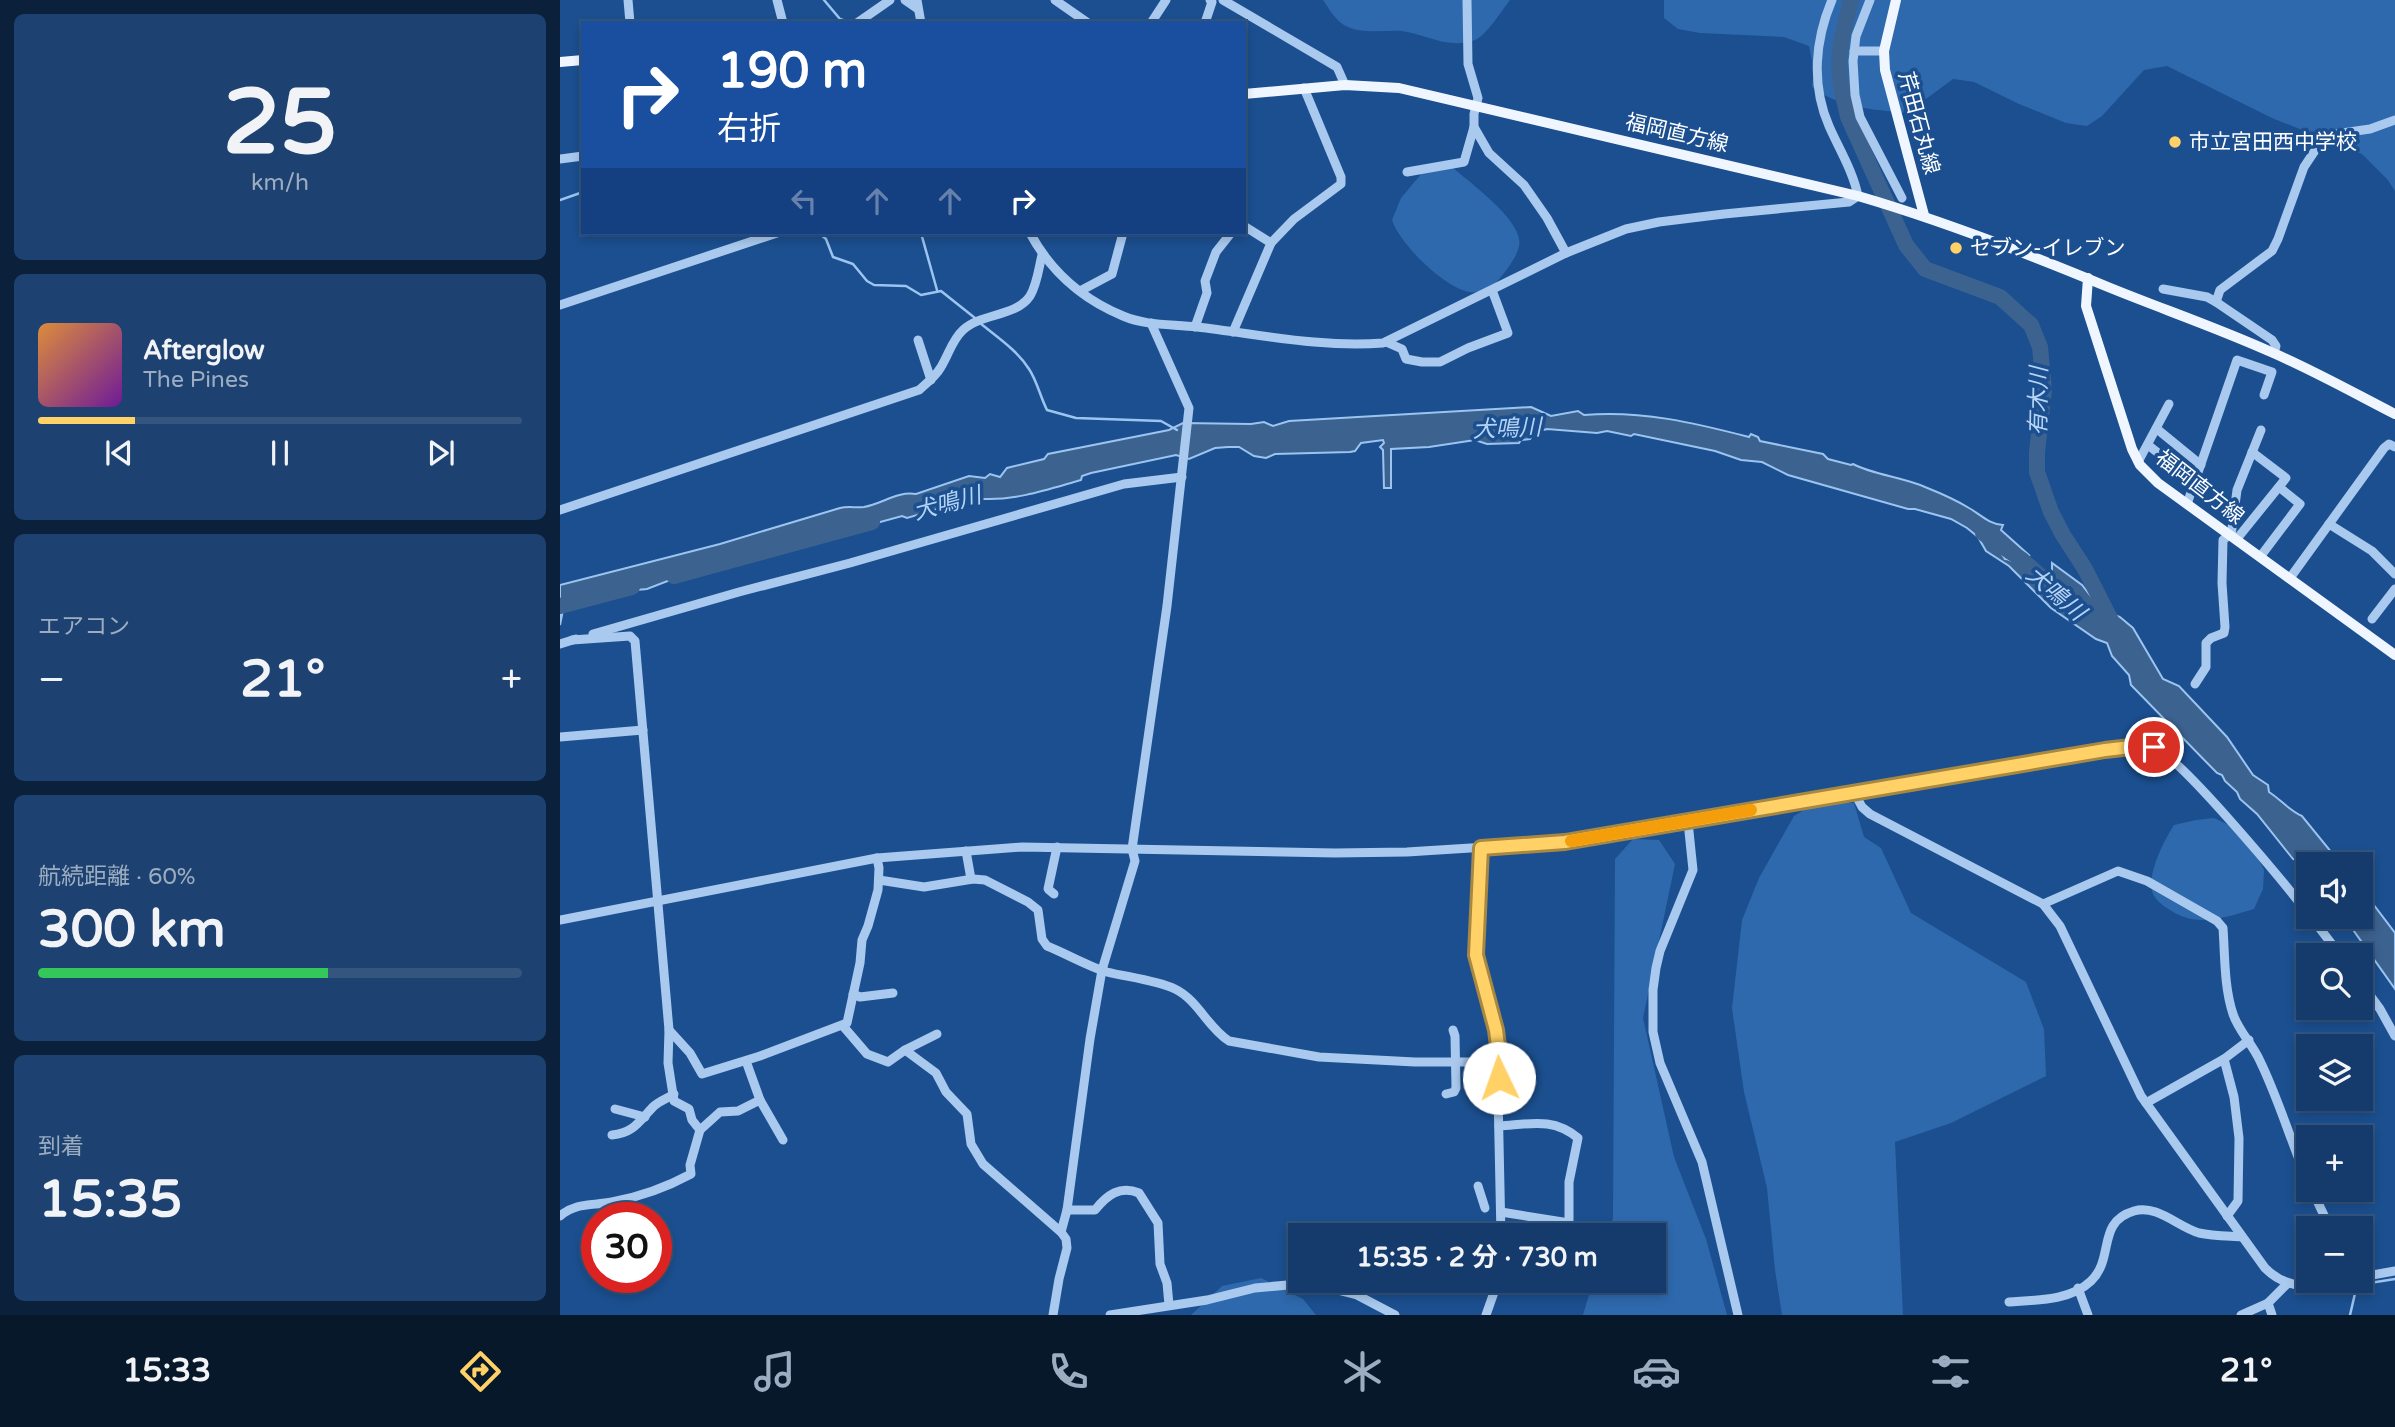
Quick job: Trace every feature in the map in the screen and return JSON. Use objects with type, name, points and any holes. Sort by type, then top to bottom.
[{"type":"main road","name":"芹田石丸線","points":[[1896,0],[1884,51],[1887,80],[1924,215]]},
{"type":"main road","points":[[560,62],[581,61]]},
{"type":"main road","name":"福岡直方線","points":[[1246,94],[1345,85],[1399,88],[1863,197],[1924,215],[2026,252],[2176,311],[2274,352],[2395,414]]},
{"type":"main road","name":"福岡直方線","points":[[2088,278],[2086,306],[2138,462],[2158,483],[2187,505],[2395,655]]},
{"type":"street","points":[[628,0],[631,21]]},
{"type":"street","points":[[777,0],[782,21]]},
{"type":"street","points":[[860,21],[890,0]]},
{"type":"street","points":[[905,0],[918,5]]},
{"type":"street","points":[[1055,0],[1085,21]]},
{"type":"street","points":[[1152,21],[1166,0]]},
{"type":"street","points":[[1206,21],[1212,2],[1210,0]]},
{"type":"street","points":[[1223,0],[1337,67],[1345,85]]},
{"type":"street","points":[[1407,172],[1464,162],[1474,127],[1478,98],[1468,64],[1467,0]]},
{"type":"street","points":[[1031,235],[1042,255],[1068,284],[1124,317],[1151,323],[1359,345],[1386,342],[1604,237],[1659,222],[1849,202],[1863,197],[1828,125],[1818,86],[1817,51],[1832,0]]},
{"type":"street","points":[[1870,0],[1856,36],[1855,95],[1860,117],[1902,198]]},
{"type":"street","points":[[1854,51],[1884,51]]},
{"type":"street","points":[[1233,332],[1271,243],[1294,219],[1341,184],[1341,177],[1304,88]]},
{"type":"street","points":[[2216,302],[2220,290],[2272,251],[2304,167],[2318,146],[2335,134],[2370,129],[2395,120]]},
{"type":"street","points":[[1474,127],[1489,153],[1524,185],[1547,218],[1566,253]]},
{"type":"street","points":[[560,159],[581,156]]},
{"type":"street","points":[[1246,227],[1271,243]]},
{"type":"street","points":[[560,305],[771,235]]},
{"type":"street","points":[[1080,291],[1112,274],[1122,235]]},
{"type":"street","points":[[1195,327],[1207,293],[1205,281],[1216,252],[1229,235]]},
{"type":"street","points":[[560,510],[919,390],[941,368],[954,340],[964,328],[985,317],[1014,309],[1025,302],[1031,295],[1042,255]]},
{"type":"street","points":[[2163,289],[2207,297],[2216,302],[2272,340],[2276,346],[2274,352]]},
{"type":"street","points":[[1386,342],[1402,349],[1406,359],[1440,362],[1508,333],[1492,290]]},
{"type":"street","points":[[1061,1232],[1067,1210],[1102,971],[1135,861],[1132,849],[1189,408],[1151,323]]},
{"type":"street","points":[[918,340],[931,380]]},
{"type":"street","points":[[2187,505],[2237,360],[2272,372],[2264,395]]},
{"type":"street","points":[[2138,462],[2169,404]]},
{"type":"street","points":[[2157,429],[2201,465]]},
{"type":"street","points":[[2232,537],[2237,490],[2261,430]]},
{"type":"street","points":[[2290,578],[2384,448],[2389,444],[2395,447]]},
{"type":"street","points":[[2148,445],[2195,482]]},
{"type":"street","points":[[2195,684],[2206,667],[2207,643],[2211,638],[2224,633],[2223,540],[2232,537],[2286,478],[2252,452]]},
{"type":"street","points":[[560,644],[1124,484],[1182,477]]},
{"type":"street","points":[[2260,557],[2300,504],[2279,487]]},
{"type":"street","points":[[2329,524],[2372,551],[2394,572]]},
{"type":"street","points":[[2372,619],[2395,589]]},
{"type":"street","points":[[572,640],[621,636],[630,636],[635,640],[669,1030],[668,1063],[674,1101],[689,1110],[692,1120],[700,1130]]},
{"type":"street","points":[[560,737],[643,730]]},
{"type":"street","points":[[560,920],[877,858],[966,851],[1057,847],[1335,853],[1565,842],[2131,747],[2154,747],[2173,759],[2296,899]]},
{"type":"street","points":[[1854,792],[1862,807],[1871,814],[2043,904],[2060,926],[2146,1103],[2265,1268],[2287,1284],[2296,1285]]},
{"type":"street","points":[[1688,822],[1693,870],[1656,968],[1653,1032],[1660,1063],[1702,1162],[1738,1315]]},
{"type":"street","points":[[1054,894],[1048,889],[1057,847]]},
{"type":"street","points":[[1481,848],[1476,955],[1496,1030],[1500,1062],[1501,1223]]},
{"type":"street","points":[[966,851],[971,879]]},
{"type":"street","points":[[669,1030],[690,1053],[702,1074],[746,1061],[847,1023],[860,964],[862,940],[868,926],[878,880],[877,858]]},
{"type":"street","points":[[2043,904],[2118,871],[2147,881],[2217,921],[2223,928],[2228,992],[2233,1016],[2249,1040],[2280,1104],[2296,1152]]},
{"type":"street","points":[[878,880],[924,887],[971,879],[985,880],[1038,910],[1042,939],[1047,946],[1102,971],[1174,989],[1207,1018],[1219,1035],[1229,1041],[1319,1057],[1500,1062]]},
{"type":"street","points":[[2321,929],[2331,943]]},
{"type":"street","points":[[853,994],[860,997],[893,993]]},
{"type":"street","points":[[2373,999],[2395,1036]]},
{"type":"street","points":[[842,1026],[867,1054],[888,1062],[937,1034]]},
{"type":"street","points":[[1446,1094],[1454,1092],[1456,1088],[1453,1030]]},
{"type":"street","points":[[2146,1103],[2224,1059],[2249,1040]]},
{"type":"street","points":[[905,1050],[936,1073],[967,1114],[971,1144],[983,1164],[1066,1239],[1067,1248],[1053,1315]]},
{"type":"street","points":[[2224,1059],[2234,1097],[2239,1138],[2238,1201],[2227,1216]]},
{"type":"street","points":[[746,1061],[760,1100],[783,1140]]},
{"type":"street","points":[[612,1135],[626,1134],[657,1104],[674,1094]]},
{"type":"street","points":[[560,1216],[571,1207],[640,1195],[691,1174],[690,1165],[700,1130],[720,1112],[738,1111],[760,1100]]},
{"type":"street","points":[[615,1109],[645,1117]]},
{"type":"street","points":[[1499,1126],[1550,1122],[1567,1128],[1578,1138],[1569,1182],[1569,1223],[1501,1212]]},
{"type":"street","points":[[1478,1186],[1485,1208]]},
{"type":"street","points":[[1067,1210],[1095,1210],[1115,1191],[1139,1193],[1158,1223],[1158,1250],[1167,1283],[1169,1305]]},
{"type":"street","points":[[2009,1302],[2055,1299],[2089,1283],[2098,1273],[2109,1230],[2115,1220],[2134,1211],[2150,1210],[2196,1232],[2242,1237]]},
{"type":"street","points":[[2373,1275],[2395,1270]]},
{"type":"street","points":[[1110,1315],[1145,1313],[1169,1305],[1207,1300],[1255,1288],[1310,1283],[1357,1295],[1395,1315]]},
{"type":"street","points":[[2241,1315],[2268,1303],[2287,1284]]},
{"type":"street","points":[[2078,1288],[2088,1315]]},
{"type":"street","points":[[1486,1315],[1494,1293]]},
{"type":"street","points":[[2268,1303],[2272,1315]]},
{"type":"shaded area","points":[[1323,0],[1510,0],[1479,38],[1456,43],[1402,31],[1354,29],[1340,22]]},
{"type":"shaded area","points":[[1664,0],[2395,0],[2395,191],[2362,154],[2272,118],[2167,66],[2144,70],[2102,116],[2087,126],[2066,123],[1974,82],[1953,79],[1907,113],[1869,109],[1834,100],[1812,87],[1814,70],[1809,46],[1784,37],[1700,33],[1678,29],[1664,18]]},
{"type":"shaded area","points":[[1427,167],[1452,167],[1505,214],[1519,236],[1515,257],[1492,288],[1478,292],[1459,289],[1424,263],[1396,230],[1392,220],[1401,198]]},
{"type":"shaded area","points":[[1815,803],[1854,803],[1864,837],[1881,848],[1911,913],[2026,982],[2044,1029],[2046,1076],[1951,1123],[1895,1142],[1903,1315],[1782,1315],[1767,1188],[1744,1092],[1732,1008],[1742,920],[1759,878],[1794,816]]},
{"type":"shaded area","points":[[2214,818],[2231,826],[2260,862],[2264,870],[2263,889],[2254,909],[2214,919],[2189,918],[2177,914],[2159,902],[2152,891],[2152,874],[2174,825]]},
{"type":"shaded area","points":[[1633,839],[1659,840],[1675,864],[1643,1018],[1674,1157],[1706,1239],[1727,1315],[1583,1315],[1589,1293],[1666,1293],[1666,1223],[1611,1223],[1615,859]]},
{"type":"shaded area","points":[[1261,1278],[1303,1299],[1316,1315],[1191,1315],[1222,1286]]},
{"type":"water","points":[[1531,407],[1551,416],[1578,411],[1584,415],[1647,416],[1749,437],[1751,434],[1760,441],[1823,454],[1828,459],[1853,464],[1942,494],[1989,521],[2003,525],[2001,530],[2030,556],[2002,541],[2000,551],[2005,559],[2029,570],[2069,603],[2072,595],[2052,578],[2052,563],[2082,585],[2101,609],[2120,617],[2133,628],[2163,679],[2179,686],[2227,737],[2253,775],[2268,785],[2269,792],[2302,816],[2331,852],[2296,852],[2296,860],[2293,859],[2222,775],[2131,685],[2129,675],[2112,656],[2107,643],[2096,639],[2051,608],[2009,566],[1986,551],[1978,537],[1967,528],[1951,519],[1788,475],[1762,462],[1741,460],[1715,451],[1634,434],[1631,436],[1607,431],[1597,433],[1547,429],[1536,432],[1530,439],[1521,440],[1519,443],[1487,444],[1475,440],[1391,449],[1391,488],[1384,488],[1383,450],[1380,447],[1384,443],[1383,440],[1361,443],[1355,451],[1350,452],[1275,454],[1266,458],[1254,456],[1239,447],[1215,448],[1189,459],[1176,455],[1091,473],[1082,476],[1081,480],[1021,496],[969,500],[907,518],[902,516],[862,527],[824,531],[791,543],[727,558],[647,589],[603,593],[563,610],[560,625],[560,585],[720,544],[840,508],[864,507],[902,494],[916,494],[969,476],[985,478],[990,474],[1000,477],[1007,468],[1044,459],[1048,454],[1169,430],[1183,423],[1264,422],[1273,426],[1289,421]]},
{"type":"water","points":[[2373,904],[2395,933],[2395,989],[2373,958],[2373,943],[2362,943],[2352,929],[2373,929]]},
{"type":"waterway","points":[[824,0],[840,19],[846,21]]},
{"type":"waterway","name":"有木川","points":[[1851,0],[1841,42],[1839,65],[1848,117],[1906,245],[1925,269],[2000,297],[2031,325],[2040,347],[2044,390],[2037,472],[2051,512],[2085,569],[2116,630]]},
{"type":"waterway","points":[[560,200],[581,193]]},
{"type":"waterway","points":[[821,235],[826,239],[833,257],[853,264],[867,281],[874,285],[906,286],[921,295],[941,291],[975,318]]},
{"type":"waterway","points":[[922,235],[937,290]]},
{"type":"waterway","points":[[980,323],[1024,362],[1034,378],[1047,410],[1076,418],[1161,421],[1177,430]]},
{"type":"waterway","name":"犬鳴川","points":[[674,576],[872,522]]},
{"type":"waterway","name":"犬鳴川","points":[[1983,533],[2021,559],[2085,615]]},
{"type":"waterway","name":"犬鳴川","points":[[560,606],[632,587]]},
{"type":"waterway","points":[[2350,1315],[2357,1285],[2395,1279]]},
{"type":"slow traffic","points":[[1571,841],[1751,810]]},
{"type":"place","name":"市立宮田西中学校","points":[[2175,142]]},
{"type":"place","name":"セブン-イレブン","points":[[1956,248]]},
{"type":"route","points":[[1499,1078],[1496,1030],[1476,955],[1481,848],[1565,842],[2105,750],[2154,747]]}]
